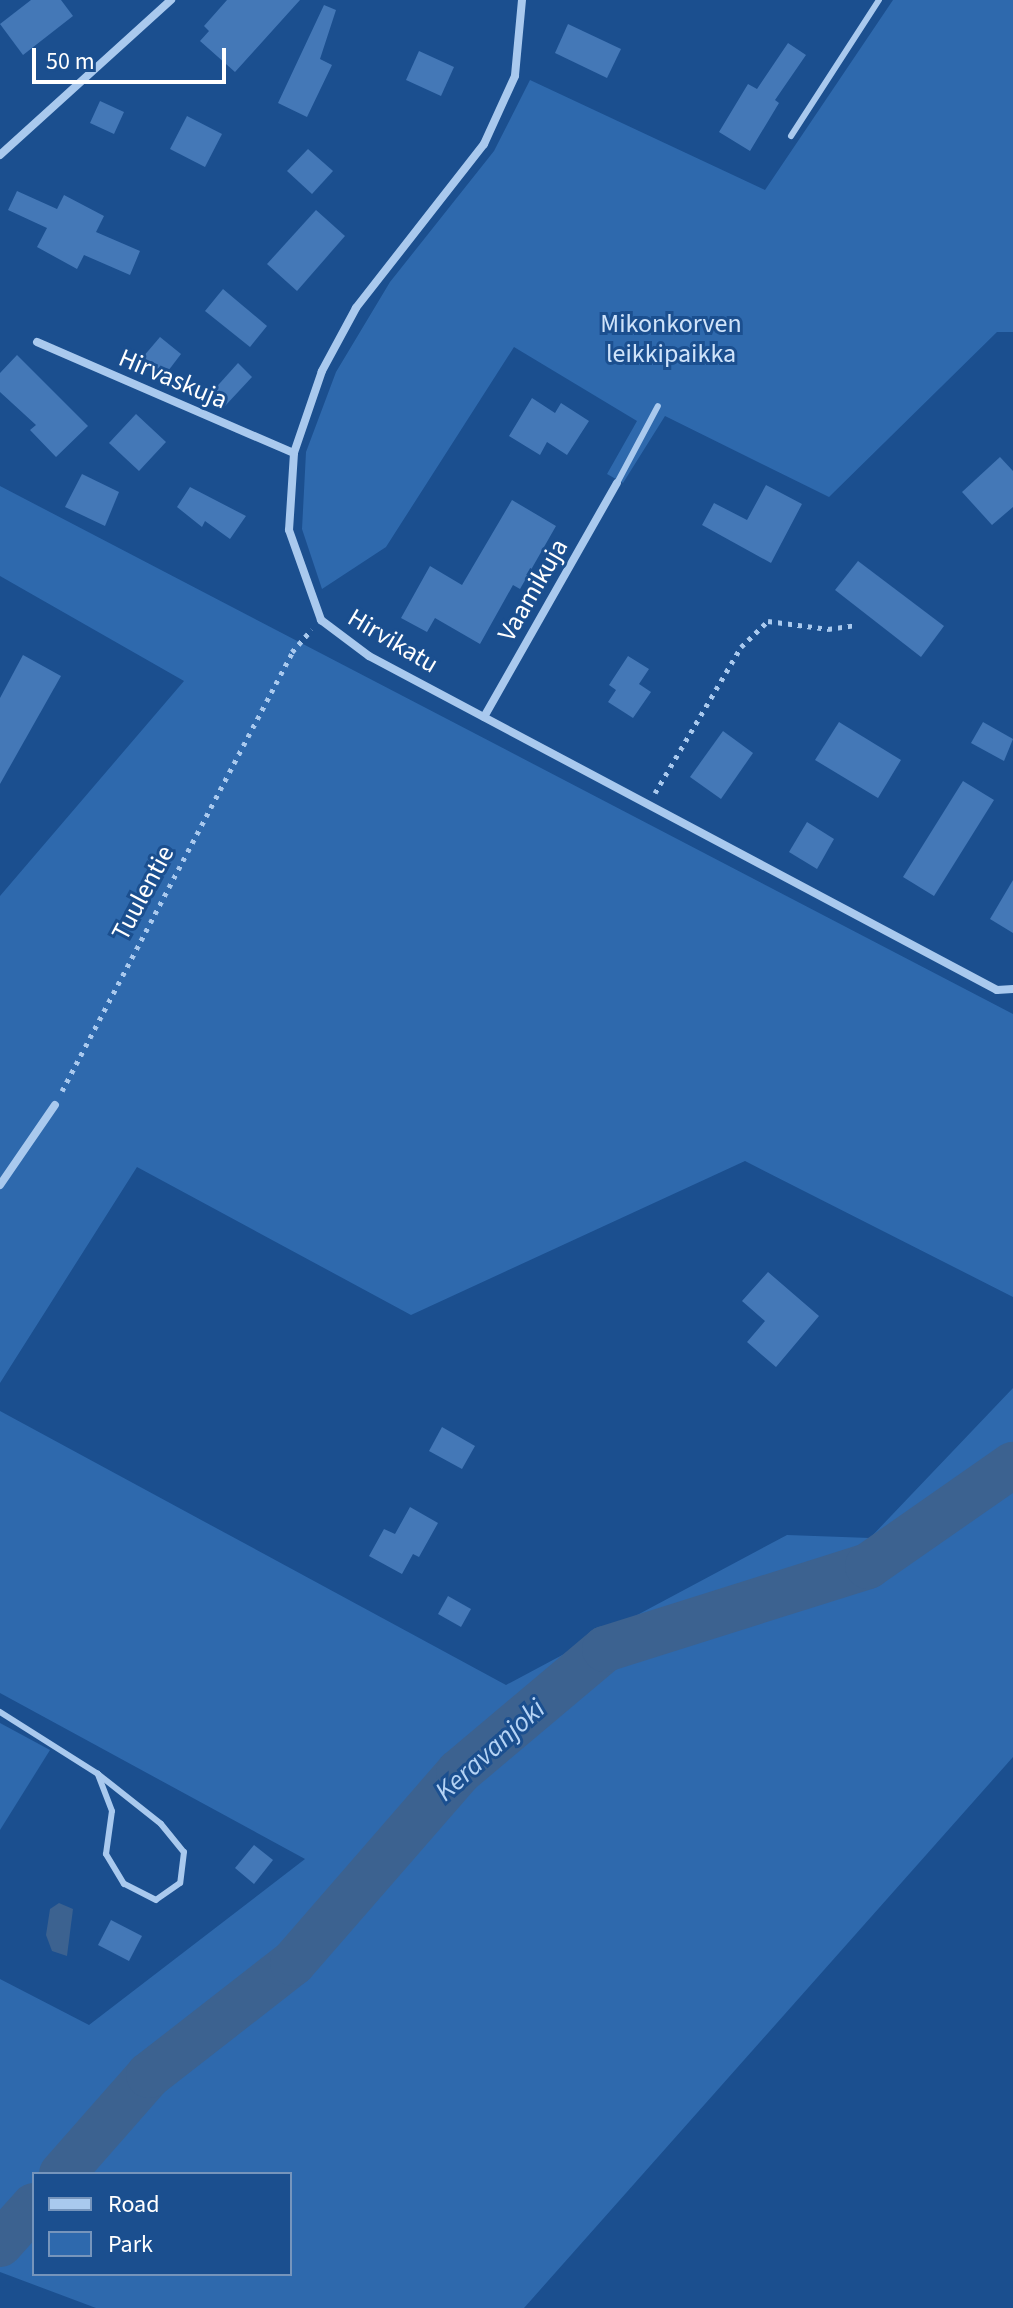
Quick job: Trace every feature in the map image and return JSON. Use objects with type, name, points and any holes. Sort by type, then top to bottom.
[{"type":"street","points":[[0,155],[171,0]]},
{"type":"street","name":"Hirvikatu","points":[[522,0],[515,76],[484,144],[356,308],[322,371],[294,453],[289,530],[321,620],[369,656],[997,990],[1013,989]]},
{"type":"street","name":"Hirvaskuja","points":[[37,342],[294,453]]},
{"type":"street","name":"Vaamikuja","points":[[484,717],[617,483]]},
{"type":"street","points":[[0,1185],[55,1105]]},
{"type":"lane","points":[[791,136],[879,0]]},
{"type":"lane","points":[[617,483],[658,406]]},
{"type":"lane","points":[[0,1712],[98,1774],[161,1824],[184,1852],[180,1883],[156,1900],[124,1884],[106,1854],[112,1811],[98,1774]]},
{"type":"path","name":"Tuulentie","points":[[55,1105],[292,652],[321,620]]},
{"type":"path","points":[[649,804],[741,647],[768,621],[828,629],[856,625]]},
{"type":"green space","name":"Mikonkorven leikkipaikka","points":[[893,0],[1013,0],[1013,332],[997,332],[829,497],[665,416],[623,483],[607,474],[637,421],[514,347],[386,547],[322,589],[302,529],[306,452],[336,372],[390,282],[494,151],[530,80],[765,190]]},
{"type":"green space","points":[[0,486],[1013,1014],[1013,1297],[745,1161],[411,1315],[137,1167],[0,1383],[0,896],[184,681],[0,576]]},
{"type":"green space","points":[[1013,1388],[1013,1757],[524,2308],[96,2308],[0,2272],[0,1979],[89,2025],[305,1859],[0,1693],[0,1411],[506,1685],[787,1535],[870,1538]]},
{"type":"green space","points":[[0,1723],[50,1750],[0,1830]]},
{"type":"shaded area","points":[[59,1903],[73,1909],[67,1956],[52,1951],[46,1935],[50,1909]]},
{"type":"building","points":[[31,0],[61,0],[73,16],[23,55],[0,24]]},
{"type":"building","points":[[227,0],[300,0],[235,72],[200,41],[209,31],[204,26]]},
{"type":"building","points":[[324,5],[336,10],[320,59],[332,65],[307,117],[278,103]]},
{"type":"building","points":[[568,24],[621,49],[607,78],[555,53]]},
{"type":"building","points":[[788,43],[806,55],[775,100],[779,103],[750,151],[719,132],[748,84],[757,89]]},
{"type":"building","points":[[419,51],[454,67],[441,96],[406,80]]},
{"type":"building","points":[[100,101],[124,112],[114,134],[90,123]]},
{"type":"building","points":[[187,116],[222,134],[205,167],[170,149]]},
{"type":"building","points":[[308,149],[333,171],[312,194],[287,171]]},
{"type":"building","points":[[17,191],[57,209],[64,195],[104,216],[96,232],[140,251],[130,275],[84,255],[77,269],[37,247],[47,228],[8,210]]},
{"type":"building","points":[[316,210],[345,236],[297,291],[267,264]]},
{"type":"building","points":[[223,289],[267,326],[250,347],[205,311]]},
{"type":"building","points":[[160,337],[181,354],[165,375],[143,357]]},
{"type":"building","points":[[17,355],[88,426],[56,457],[30,430],[36,425],[0,392],[0,373]]},
{"type":"building","points":[[238,363],[252,377],[225,406],[211,393]]},
{"type":"building","points":[[532,398],[555,413],[561,403],[589,421],[567,455],[547,442],[540,455],[509,436]]},
{"type":"building","points":[[136,414],[166,442],[139,471],[109,443]]},
{"type":"building","points":[[1000,457],[1013,471],[1013,507],[992,525],[962,492]]},
{"type":"building","points":[[82,474],[119,492],[105,526],[65,507]]},
{"type":"building","points":[[766,485],[802,504],[771,563],[702,525],[714,503],[747,520]]},
{"type":"building","points":[[190,487],[246,516],[230,539],[205,521],[202,527],[177,507]]},
{"type":"building","points":[[512,500],[556,526],[520,589],[513,585],[480,644],[435,618],[427,632],[401,618],[430,566],[462,585]]},
{"type":"building","points":[[858,561],[944,626],[921,657],[835,590]]},
{"type":"building","points":[[23,655],[61,676],[0,784],[0,698]]},
{"type":"building","points":[[628,656],[649,669],[639,684],[651,692],[633,718],[608,702],[616,690],[609,685]]},
{"type":"building","points":[[839,722],[901,760],[878,798],[815,760]]},
{"type":"building","points":[[983,722],[1013,739],[1004,761],[971,743]]},
{"type":"building","points":[[723,731],[753,753],[721,799],[690,777]]},
{"type":"building","points":[[963,781],[994,800],[934,896],[903,877]]},
{"type":"building","points":[[807,822],[834,839],[817,869],[789,852]]},
{"type":"building","points":[[1013,880],[1013,933],[990,919]]},
{"type":"building","points":[[768,1272],[819,1316],[776,1367],[747,1342],[765,1321],[742,1301]]},
{"type":"building","points":[[442,1427],[475,1446],[462,1469],[429,1451]]},
{"type":"building","points":[[410,1507],[438,1523],[419,1557],[413,1554],[402,1574],[369,1556],[384,1529],[395,1534]]},
{"type":"building","points":[[448,1596],[471,1609],[461,1627],[438,1614]]},
{"type":"building","points":[[254,1845],[273,1860],[254,1884],[235,1868]]},
{"type":"building","points":[[111,1920],[142,1936],[129,1961],[98,1945]]},
{"type":"waterway","name":"Keravanjoki","points":[[64,2172],[149,2075],[293,1963],[459,1772],[605,1649],[868,1566],[1013,1465]]},
{"type":"waterway","name":"Keravanjoki","points":[[0,2244],[32,2208]]}]
